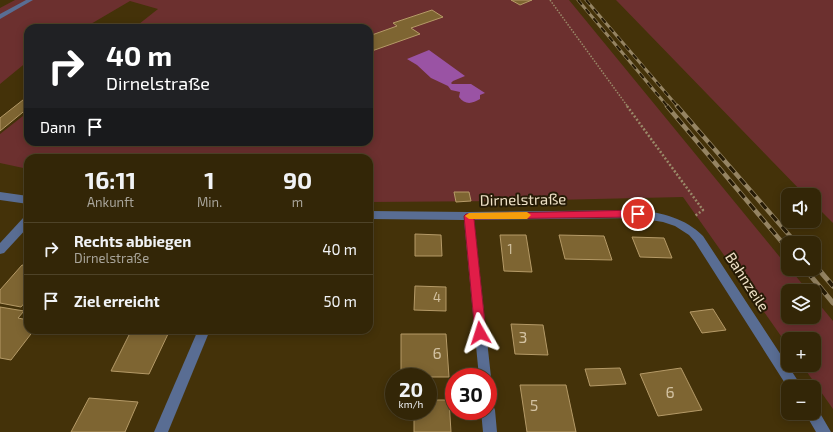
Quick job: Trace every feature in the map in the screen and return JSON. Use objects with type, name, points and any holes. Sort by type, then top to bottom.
[{"type":"street","points":[[0,17],[30,0]]},
{"type":"street","points":[[0,196],[24,199]]},
{"type":"street","name":"Dirnelstraße","points":[[373,215],[469,216],[638,214],[662,217],[680,224]]},
{"type":"street","points":[[469,216],[484,368]]},
{"type":"street","points":[[0,250],[24,224]]},
{"type":"street","name":"Bahnzeile","points":[[680,224],[699,239],[790,380]]},
{"type":"street","points":[[161,432],[202,334]]},
{"type":"street","points":[[489,420],[490,432]]},
{"type":"street","points":[[816,420],[824,432]]},
{"type":"path","points":[[550,0],[675,174],[703,210],[680,224]]},
{"type":"shaded area","points":[[15,0],[569,0],[781,258],[781,276],[796,276],[802,284],[781,284],[781,324],[821,324],[821,306],[833,321],[833,409],[821,392],[821,380],[813,380],[807,372],[821,372],[821,332],[781,332],[781,336],[683,197],[373,202],[373,154],[24,154],[24,168],[0,163],[0,134],[24,115],[24,146],[373,146],[373,24],[139,24],[158,9],[130,1],[91,24],[24,24],[24,64],[0,84],[0,8]]},
{"type":"shaded area","points":[[616,0],[833,0],[833,223],[821,211],[821,188],[798,188]]},
{"type":"shaded area","points":[[429,50],[465,76],[453,81],[451,83],[452,84],[471,84],[485,93],[480,95],[480,99],[471,103],[461,100],[459,97],[460,92],[451,90],[448,86],[431,78],[417,65],[407,59]]},
{"type":"building","points":[[511,0],[532,0],[520,5]]},
{"type":"building","points":[[432,10],[443,17],[411,28],[420,34],[373,51],[373,35],[397,26],[393,23]]},
{"type":"building","points":[[24,99],[24,111],[0,131],[0,118]]},
{"type":"building","points":[[454,192],[469,192],[471,201],[456,202]]},
{"type":"building","points":[[415,234],[441,235],[442,256],[415,256]]},
{"type":"building","points":[[500,235],[526,235],[532,272],[504,271]]},
{"type":"building","points":[[559,235],[604,236],[612,260],[565,259]]},
{"type":"building","points":[[632,237],[664,238],[672,258],[640,257]]},
{"type":"building","points":[[22,265],[24,265],[24,304],[21,307],[0,303],[0,290]]},
{"type":"building","points":[[415,286],[446,287],[446,311],[414,310]]},
{"type":"building","points":[[0,307],[24,311],[18,318],[24,319],[24,334],[31,334],[11,360],[0,358]]},
{"type":"building","points":[[713,309],[726,330],[702,333],[690,312]]},
{"type":"building","points":[[511,324],[543,325],[548,355],[515,354]]},
{"type":"building","points":[[130,334],[168,334],[149,374],[111,371]]},
{"type":"building","points":[[401,334],[446,334],[448,368],[445,368],[445,377],[437,377],[437,368],[401,368]]},
{"type":"building","points":[[620,368],[626,384],[590,386],[585,369]]},
{"type":"building","points":[[681,368],[702,410],[658,416],[640,374]]},
{"type":"building","points":[[520,385],[566,385],[576,432],[527,432]]},
{"type":"building","points":[[89,398],[138,402],[125,432],[71,432]]},
{"type":"building","points":[[437,400],[445,400],[445,420],[450,420],[451,432],[414,432],[414,420],[437,420]]},
{"type":"railway","points":[[578,0],[668,107]]},
{"type":"railway","points":[[586,0],[678,107]]},
{"type":"railway","points":[[667,106],[781,241]]},
{"type":"railway","points":[[677,106],[790,236]]},
{"type":"railway","points":[[821,272],[833,286]]},
{"type":"railway","points":[[811,276],[833,303]]},
{"type":"slow traffic","points":[[469,216],[527,215]]},
{"type":"route","points":[[480,333],[469,216],[638,214]]}]
